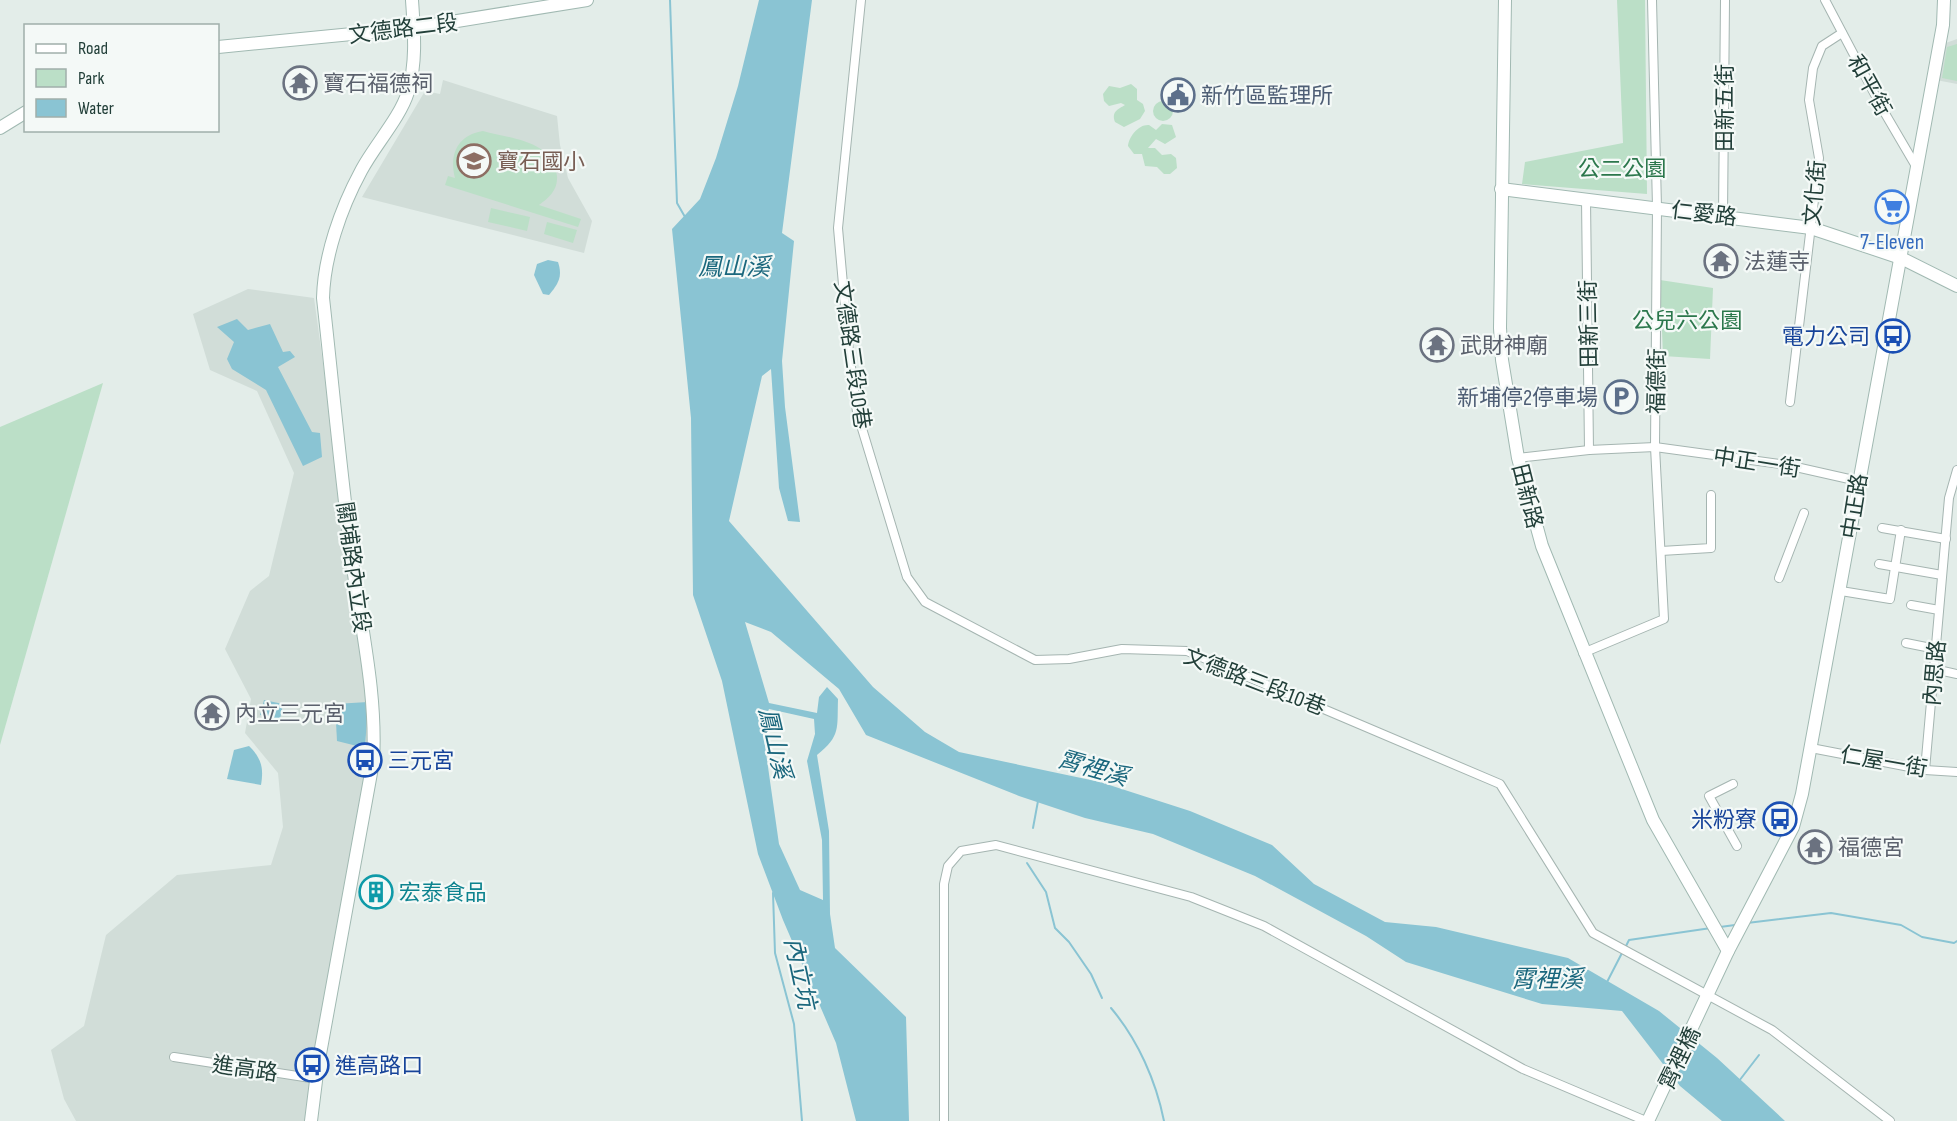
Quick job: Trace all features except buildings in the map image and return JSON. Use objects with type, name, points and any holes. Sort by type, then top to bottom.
[{"type":"street","name":"關埔路內立段","points":[[311,1121],[373,762],[375,737],[371,685],[345,501],[323,280],[328,258],[360,172],[407,94],[414,55],[412,0]]},
{"type":"street","name":"文德路二段","points":[[219,47],[414,28],[586,0]]},
{"type":"street","name":"文德路三段10巷","points":[[861,0],[838,228],[849,352],[857,412],[907,577],[925,602],[1035,660],[1070,659],[1122,649],[1187,651],[1500,784],[1593,933],[1772,1030],[1890,1121]]},
{"type":"street","name":"田新路","points":[[1505,0],[1501,189],[1502,360],[1518,458],[1542,546],[1583,653],[1653,820],[1728,951]]},
{"type":"street","name":"福德街","points":[[1583,653],[1664,619],[1655,447],[1657,207],[1652,0]]},
{"type":"street","name":"田新五街","points":[[1723,216],[1725,0]]},
{"type":"street","name":"和平街","points":[[1825,0],[1917,168]]},
{"type":"street","name":"中正路","points":[[1709,995],[1728,951],[1793,827],[1811,748],[1841,591],[1858,481],[1944,25],[1944,0]]},
{"type":"street","name":"文化街","points":[[1790,402],[1819,158],[1809,100],[1813,68],[1822,46],[1842,33]]},
{"type":"street","points":[[0,128],[24,113]]},
{"type":"street","name":"仁愛路","points":[[1501,189],[1811,228],[1901,258],[1957,286]]},
{"type":"street","name":"田新三街","points":[[1586,198],[1589,450]]},
{"type":"street","name":"中正一街","points":[[1518,458],[1589,450],[1655,447],[1787,465],[1858,481]]},
{"type":"street","name":"內思路","points":[[1925,770],[1949,498],[1957,470]]},
{"type":"street","points":[[1661,551],[1711,548],[1710,495]]},
{"type":"street","points":[[1779,578],[1804,513]]},
{"type":"street","points":[[1882,528],[1946,539]]},
{"type":"street","points":[[1841,591],[1890,599],[1901,530]]},
{"type":"street","points":[[1879,564],[1942,575]]},
{"type":"street","points":[[1911,605],[1939,610]]},
{"type":"street","points":[[1906,643],[1936,649]]},
{"type":"street","points":[[1934,669],[1957,674]]},
{"type":"street","name":"仁屋一街","points":[[1811,748],[1925,770],[1957,772]]},
{"type":"street","points":[[1732,784],[1709,796],[1737,846]]},
{"type":"street","points":[[944,1121],[944,884],[948,866],[961,851],[996,845],[1191,897],[1264,926],[1522,1069],[1647,1121]]},
{"type":"street","name":"霄裡橋","points":[[1647,1121],[1709,995]]},
{"type":"street","name":"進高路","points":[[174,1058],[317,1079]]},
{"type":"shaded area","points":[[1957,39],[1957,84],[1936,80],[1943,44]]},
{"type":"shaded area","name":"寶石國小","points":[[443,80],[557,116],[560,145],[568,178],[592,221],[584,253],[362,197],[425,91],[440,94]]},
{"type":"shaded area","points":[[248,289],[314,298],[369,697],[371,740],[311,1121],[76,1121],[64,1099],[51,1050],[84,1026],[106,935],[177,875],[271,865],[283,827],[278,773],[245,733],[251,699],[225,649],[250,591],[269,576],[294,473],[257,391],[210,370],[193,314]]},
{"type":"green space","name":"公二公園","points":[[1617,0],[1645,0],[1647,194],[1522,184],[1525,162],[1623,143]]},
{"type":"green space","points":[[1957,44],[1957,81],[1942,78],[1947,47]]},
{"type":"green space","points":[[1131,84],[1137,89],[1137,100],[1143,104],[1145,111],[1140,119],[1124,127],[1115,122],[1114,115],[1125,105],[1121,103],[1109,106],[1104,101],[1103,94],[1109,86],[1120,88]]},
{"type":"green space","points":[[1159,101],[1167,101],[1173,107],[1173,115],[1167,121],[1159,121],[1153,115],[1153,107]]},
{"type":"green space","points":[[1162,124],[1172,125],[1176,137],[1165,144],[1156,139],[1148,148],[1155,148],[1162,155],[1171,154],[1176,158],[1177,168],[1170,174],[1164,174],[1157,167],[1145,166],[1142,154],[1134,154],[1128,146],[1130,138],[1138,129],[1149,125],[1156,130]]},
{"type":"green space","points":[[483,131],[529,143],[548,155],[554,164],[557,181],[552,193],[539,205],[581,219],[578,227],[445,185],[448,176],[455,178],[453,162],[457,147],[467,137]]},
{"type":"green space","points":[[491,208],[530,217],[527,231],[488,222]]},
{"type":"green space","points":[[547,222],[577,230],[573,243],[544,234]]},
{"type":"green space","name":"公兒六公園","points":[[1660,280],[1713,288],[1710,359],[1663,356]]},
{"type":"green space","points":[[103,383],[0,745],[0,427]]},
{"type":"water","name":"鳳山溪","points":[[759,0],[812,0],[782,233],[794,241],[782,361],[785,407],[800,522],[788,521],[779,488],[771,369],[762,376],[729,521],[873,687],[925,732],[959,752],[1100,782],[1190,811],[1272,845],[1314,884],[1385,922],[1436,927],[1568,958],[1659,1011],[1717,1058],[1785,1121],[1722,1121],[1680,1086],[1622,1011],[1542,1004],[1406,962],[1366,936],[1255,876],[1153,834],[1085,818],[1019,796],[866,735],[839,689],[771,632],[745,622],[769,703],[817,713],[819,697],[827,687],[838,699],[838,717],[834,737],[817,755],[829,831],[830,914],[835,948],[906,1017],[909,1121],[856,1121],[836,1043],[783,920],[758,854],[722,681],[693,595],[691,418],[672,229],[700,199],[716,158],[738,86]],"holes":[[[769,709],[814,719],[815,734],[807,761],[822,840],[823,900],[800,890],[779,844],[762,725]]]},
{"type":"water","points":[[548,260],[558,262],[560,272],[557,284],[549,295],[543,294],[534,275],[537,264]]},
{"type":"water","points":[[237,319],[248,330],[270,324],[283,352],[290,351],[295,357],[278,367],[312,432],[320,433],[322,457],[303,466],[266,390],[232,369],[227,359],[234,342],[217,327]]},
{"type":"water","points":[[264,700],[283,704],[280,719],[260,715]]},
{"type":"water","points":[[368,702],[365,748],[337,741],[335,704]]},
{"type":"water","points":[[249,746],[261,763],[261,785],[227,779],[234,750]]},
{"type":"waterway","points":[[670,0],[677,203],[685,217]]},
{"type":"waterway","points":[[1033,828],[1038,801]]},
{"type":"waterway","points":[[1027,863],[1046,892],[1055,928],[1069,942],[1091,974],[1102,998]]},
{"type":"waterway","name":"內立坑","points":[[773,893],[775,953],[794,1024],[802,1121]]},
{"type":"waterway","points":[[1747,923],[1831,913],[1901,925],[1922,937],[1954,943],[1957,941]]},
{"type":"waterway","points":[[1720,927],[1735,925]]},
{"type":"waterway","points":[[1626,946],[1629,940],[1711,928]]},
{"type":"waterway","points":[[1606,984],[1623,951]]},
{"type":"waterway","points":[[1111,1008],[1138,1047],[1151,1076],[1164,1121]]},
{"type":"waterway","points":[[1739,1081],[1759,1055]]},
{"type":"place","name":"寶石福德祠","points":[[300,83]]},
{"type":"place","name":"新竹區監理所","points":[[1178,95]]},
{"type":"place","name":"寶石國小","points":[[474,161]]},
{"type":"place","name":"7-Eleven","points":[[1892,207]]},
{"type":"place","name":"法蓮寺","points":[[1721,261]]},
{"type":"place","name":"電力公司","points":[[1893,336]]},
{"type":"place","name":"武財神廟","points":[[1437,345]]},
{"type":"place","name":"新埔停2停車場","points":[[1621,397]]},
{"type":"place","name":"內立三元宮","points":[[212,713]]},
{"type":"place","name":"三元宮","points":[[365,760]]},
{"type":"place","name":"米粉寮","points":[[1780,819]]},
{"type":"place","name":"福德宮","points":[[1815,847]]},
{"type":"place","name":"宏泰食品","points":[[376,892]]},
{"type":"place","name":"進高路口","points":[[312,1065]]},
{"type":"water label","name":"霄裡溪","points":[[1093,768]]},
{"type":"water label","name":"霄裡溪","points":[[1547,979]]}]
